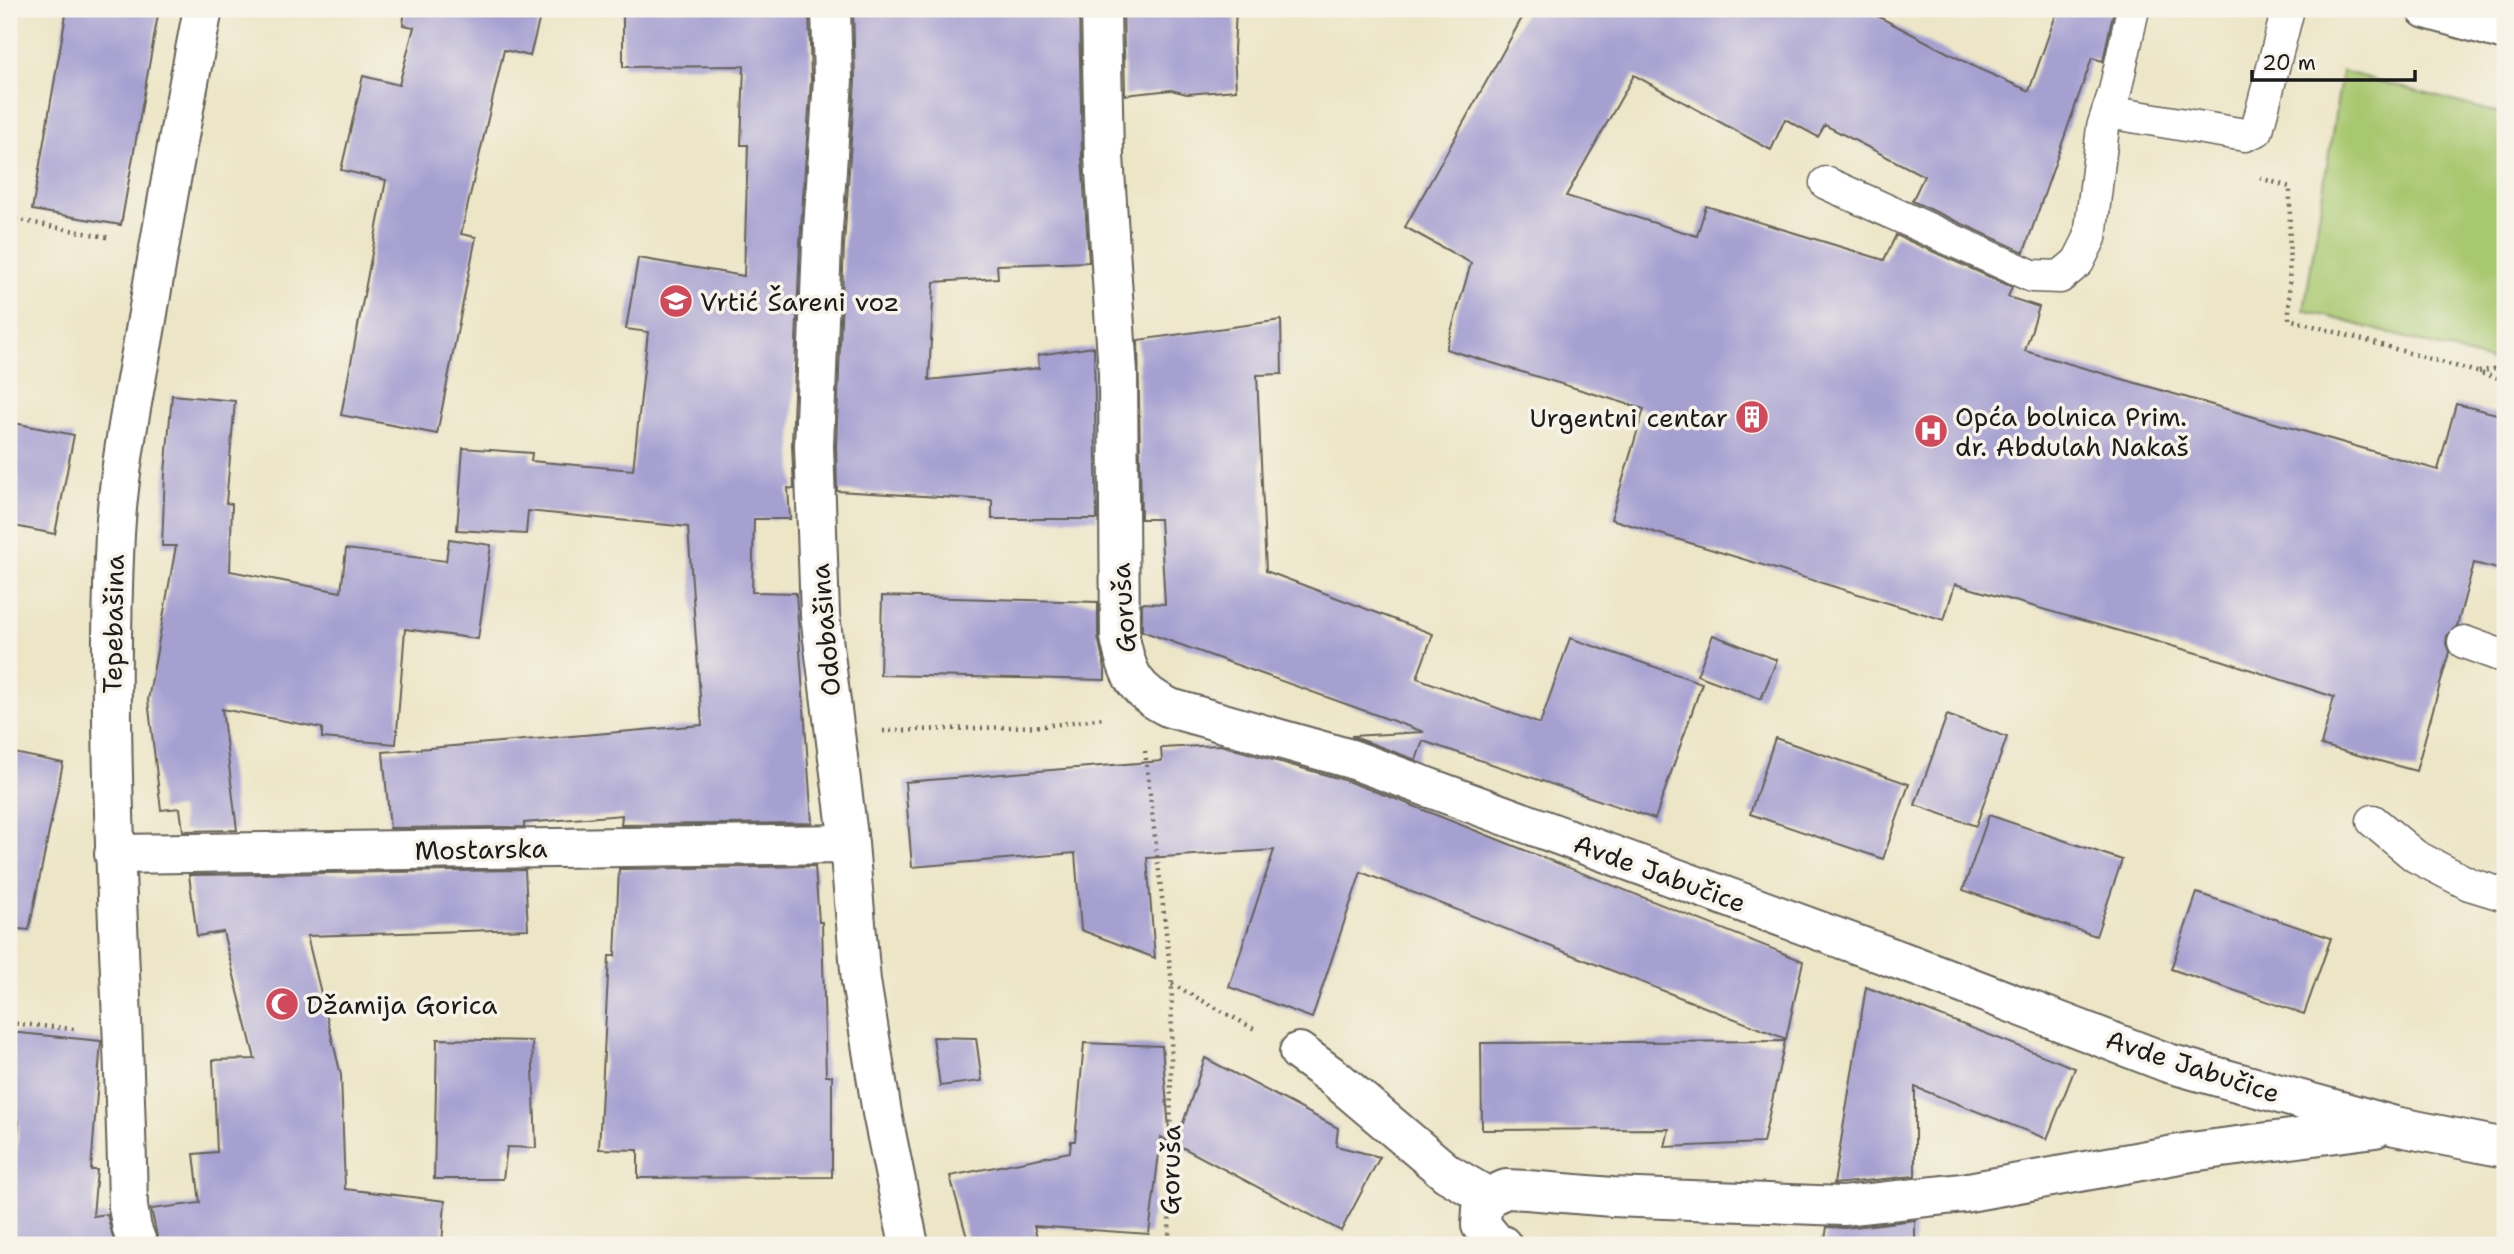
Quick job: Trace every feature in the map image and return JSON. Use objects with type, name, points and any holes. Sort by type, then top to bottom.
[{"type":"street","name":"Tepebašina","points":[[138,1245],[128,1207],[124,1033],[114,854],[111,656],[115,531],[127,436],[179,131],[203,9]]},
{"type":"street","name":"Odobašina","points":[[831,9],[833,80],[822,244],[814,446],[820,615],[849,844],[861,981],[882,1113],[909,1245]]},
{"type":"street","name":"Goruša","points":[[1101,9],[1104,156],[1118,373],[1120,637],[1124,661],[1136,685]]},
{"type":"street","points":[[2426,9],[2505,31]]},
{"type":"street","name":"Avde Jabučice","points":[[1136,685],[1151,698],[1170,708],[1351,759],[1926,970],[2168,1063],[2395,1126]]},
{"type":"street","name":"Mostarska","points":[[114,854],[849,844]]},
{"type":"street","points":[[1299,1052],[1336,1079],[1447,1172],[1488,1197],[1482,1209],[1481,1225],[1496,1243],[1502,1245]]},
{"type":"street","name":"Avde Jabučice","points":[[1488,1197],[1506,1189],[1612,1197],[1843,1206],[1963,1193],[2191,1152],[2395,1126]]},
{"type":"street","points":[[2395,1126],[2505,1147]]},
{"type":"lane","points":[[1826,183],[2032,276],[2060,277],[2078,262],[2091,238],[2103,127],[2117,83],[2133,9]]},
{"type":"lane","points":[[2108,112],[2245,135],[2257,130],[2288,9]]},
{"type":"lane","points":[[2464,642],[2505,657]]},
{"type":"lane","points":[[2373,821],[2415,856],[2469,884],[2505,895]]},
{"type":"path","points":[[2253,175],[2290,187],[2289,319],[2505,380]]},
{"type":"path","points":[[9,218],[116,240]]},
{"type":"path","points":[[2479,372],[2505,366]]},
{"type":"path","points":[[835,732],[1044,726],[1087,722],[1105,718],[1120,707],[1136,685]]},
{"type":"path","name":"Goruša","points":[[1136,685],[1154,814],[1172,984],[1169,1245]]},
{"type":"path","points":[[1172,984],[1299,1052]]},
{"type":"path","points":[[9,1023],[87,1030]]},
{"type":"green space","points":[[2342,71],[2505,115],[2505,365],[2304,310]]},
{"type":"building","points":[[67,9],[159,9],[121,225],[32,210]]},
{"type":"building","points":[[405,9],[542,9],[530,56],[504,50],[461,234],[476,237],[437,434],[341,415],[386,180],[341,170],[363,76],[399,85],[414,27],[403,25]]},
{"type":"building","points":[[623,9],[809,9],[811,80],[800,243],[792,445],[794,489],[788,488],[790,519],[754,519],[752,592],[796,593],[812,823],[621,825],[622,815],[524,823],[524,827],[390,828],[383,752],[702,725],[688,527],[528,511],[526,534],[457,530],[463,448],[532,453],[531,461],[633,470],[648,332],[626,329],[638,258],[744,276],[748,145],[741,145],[744,66],[623,67]]},
{"type":"building","points":[[853,9],[1079,9],[1082,157],[1089,262],[997,265],[998,278],[934,282],[929,380],[1039,368],[1038,355],[1094,347],[1097,519],[992,519],[992,500],[837,491],[836,446],[844,245],[855,81]]},
{"type":"building","points":[[1123,9],[1236,9],[1236,90],[1187,94],[1171,90],[1125,95]]},
{"type":"building","points":[[1527,9],[1864,9],[1977,68],[2029,91],[2058,9],[2114,9],[2103,61],[2092,58],[2024,252],[1912,201],[1924,176],[1825,125],[1818,137],[1785,119],[1771,150],[1634,75],[1566,196],[1697,236],[1706,206],[1884,260],[1896,235],[2012,287],[2008,297],[2039,307],[2025,351],[2438,470],[2456,404],[2505,416],[2505,571],[2474,563],[2457,626],[2447,636],[2449,652],[2416,771],[2321,745],[2334,697],[2221,660],[1955,584],[1944,620],[1611,519],[1644,409],[1446,349],[1471,263],[1405,227]]},
{"type":"building","points":[[1281,320],[1282,374],[1257,375],[1266,571],[1433,634],[1417,678],[1540,724],[1570,638],[1702,683],[1655,819],[1423,741],[1416,760],[1351,736],[1424,732],[1142,631],[1142,603],[1165,604],[1160,519],[1141,519],[1138,340]]},
{"type":"building","points":[[172,395],[235,401],[226,503],[232,504],[230,571],[341,592],[346,549],[446,561],[449,539],[491,545],[478,639],[405,629],[396,744],[322,738],[322,728],[222,709],[237,830],[183,831],[180,808],[161,810],[148,700],[176,546],[162,546]]},
{"type":"building","points":[[9,422],[74,435],[55,534],[9,525]]},
{"type":"building","points":[[882,596],[1098,602],[1098,637],[1105,680],[880,675]]},
{"type":"building","points":[[1713,635],[1777,660],[1761,699],[1697,675]]},
{"type":"building","points":[[1947,715],[2007,737],[1976,826],[1915,805]]},
{"type":"building","points":[[1775,738],[1909,784],[1883,859],[1750,814]]},
{"type":"building","points":[[1220,745],[1344,780],[1401,801],[1803,961],[1786,1039],[1361,872],[1312,1018],[1229,987],[1274,850],[1147,858],[1155,958],[1081,930],[1075,853],[912,867],[905,782],[1162,761],[1161,748]]},
{"type":"building","points":[[9,752],[63,763],[29,930],[9,928]]},
{"type":"building","points":[[1989,815],[2122,860],[2096,936],[1963,890]]},
{"type":"building","points":[[815,866],[819,922],[822,922],[826,1076],[832,1076],[832,1177],[638,1178],[638,1150],[599,1149],[609,956],[615,956],[619,869]]},
{"type":"building","points":[[525,870],[528,929],[307,936],[341,1075],[345,1189],[445,1201],[442,1245],[159,1245],[151,1209],[200,1203],[194,1154],[217,1152],[213,1060],[255,1059],[223,932],[197,936],[189,875]]},
{"type":"building","points":[[2197,893],[2331,938],[2304,1014],[2171,969]]},
{"type":"building","points":[[1866,987],[2075,1068],[2047,1139],[1915,1087],[1915,1176],[1834,1184]]},
{"type":"building","points":[[9,1032],[101,1041],[91,1170],[97,1170],[93,1216],[107,1214],[115,1245],[9,1245],[19,1121],[9,1120]]},
{"type":"building","points":[[933,1037],[976,1038],[982,1081],[940,1086]]},
{"type":"building","points":[[437,1039],[532,1041],[536,1148],[507,1147],[503,1179],[434,1179]]},
{"type":"building","points":[[1785,1041],[1763,1143],[1665,1147],[1669,1129],[1482,1130],[1481,1043]]},
{"type":"building","points":[[1084,1043],[1162,1046],[1170,1142],[1161,1137],[1149,1234],[1034,1226],[1039,1245],[969,1245],[950,1176],[1070,1152],[1071,1141],[1075,1141]]},
{"type":"building","points":[[1205,1058],[1338,1128],[1336,1146],[1380,1157],[1341,1231],[1176,1144]]},
{"type":"building","points":[[1915,1220],[1915,1245],[1824,1245],[1827,1227],[1845,1228]]},
{"type":"place","name":"Vrtić Šareni voz","points":[[676,301]]},
{"type":"place","name":"Urgentni centar","points":[[1752,417]]},
{"type":"place","name":"Opća bolnica Prim. dr. Abdulah Nakaš","points":[[1931,431]]},
{"type":"place","name":"Džamija Gorica","points":[[282,1004]]}]
